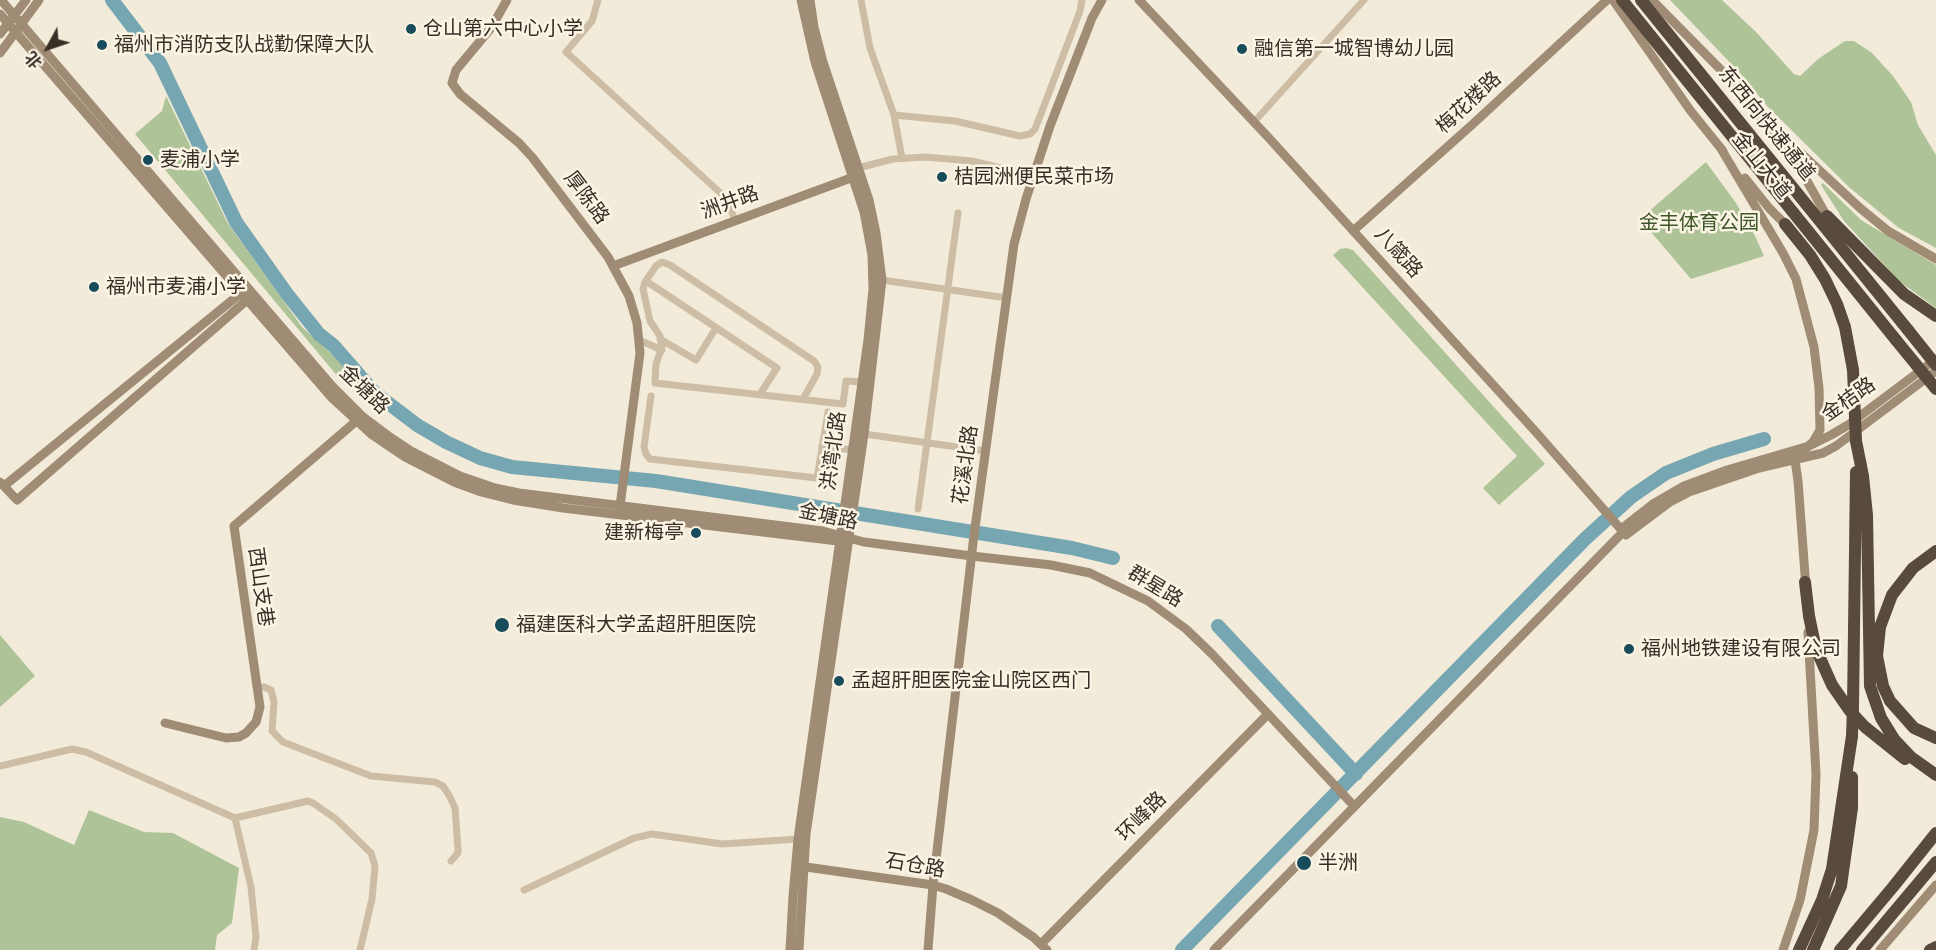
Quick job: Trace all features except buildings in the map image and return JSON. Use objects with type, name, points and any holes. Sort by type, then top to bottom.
[{"type":"highway","name":"东西向快速通道","points":[[1622,0],[1850,282]]},
{"type":"highway","name":"东西向快速通道","points":[[1641,0],[1861,273]]},
{"type":"highway","points":[[1827,216],[1904,294],[1936,316]]},
{"type":"highway","points":[[1785,225],[1810,255],[1837,304],[1845,327],[1853,370],[1856,441],[1852,808],[1841,886],[1812,950]]},
{"type":"highway","name":"金山大道","points":[[1861,273],[1936,365]]},
{"type":"highway","name":"金山大道","points":[[1850,282],[1936,389]]},
{"type":"highway","points":[[1856,441],[1867,515],[1868,657],[1872,694],[1881,718],[1898,744],[1936,777]]},
{"type":"highway","points":[[1936,551],[1913,568],[1898,586],[1887,604],[1877,642],[1879,672],[1890,701],[1914,728],[1936,738]]},
{"type":"highway","points":[[1805,582],[1814,640],[1826,673],[1839,696],[1864,727],[1885,745],[1936,777]]},
{"type":"highway","points":[[1798,950],[1822,900],[1832,869],[1852,736]]},
{"type":"highway","points":[[1840,950],[1936,832]]},
{"type":"highway","points":[[1862,950],[1936,862]]},
{"type":"highway","points":[[1930,950],[1936,947]]},
{"type":"street","name":"金塘路","points":[[1,0],[15,25],[244,296],[332,398],[359,418],[411,451],[447,470],[470,480],[519,493],[823,531],[844,540]]},
{"type":"street","points":[[0,53],[26,0]]},
{"type":"street","points":[[0,34],[15,25],[39,0]]},
{"type":"street","name":"厚陈路","points":[[507,0],[491,28],[456,70],[452,83],[460,94],[526,150],[613,266],[633,309],[639,340],[638,380],[620,506]]},
{"type":"street","points":[[598,0],[592,21],[566,51],[726,198],[735,220]]},
{"type":"street","name":"洪湾北路","points":[[790,950],[799,866],[806,834],[847,516],[864,434],[882,280],[869,200],[815,62],[801,0]]},
{"type":"street","name":"洪湾北路","points":[[810,0],[817,41],[857,173],[873,272],[871,320],[853,450],[849,505]]},
{"type":"street","points":[[861,0],[874,60],[894,115],[902,158]]},
{"type":"street","points":[[894,115],[955,121],[1023,136],[1030,134],[1035,129],[1080,11],[1082,0]]},
{"type":"street","name":"花溪北路","points":[[928,950],[933,885],[974,535],[1014,244],[1033,176],[1092,18],[1102,0]]},
{"type":"street","name":"八箴路","points":[[1139,0],[1254,122],[1621,530]]},
{"type":"street","points":[[1254,122],[1364,0]]},
{"type":"street","name":"梅花楼路","points":[[1353,231],[1607,0]]},
{"type":"street","name":"金山大道","points":[[1613,0],[1690,110],[1769,208],[1785,225],[1833,264],[1850,282]]},
{"type":"street","name":"金山大道","points":[[1652,0],[1716,64],[1753,109],[1795,165],[1861,273]]},
{"type":"street","name":"金塘路","points":[[0,14],[15,25],[359,418],[391,448],[429,470],[468,488],[502,498],[546,506],[864,542]]},
{"type":"street","points":[[1055,77],[1067,82]]},
{"type":"street","points":[[1050,88],[1063,93]]},
{"type":"street","points":[[1753,109],[1888,231],[1936,259]]},
{"type":"street","points":[[1720,147],[1772,231],[1796,279],[1814,347],[1820,388],[1820,430],[1795,460],[1805,582],[1816,802],[1814,830],[1805,878],[1793,924],[1783,950]]},
{"type":"street","points":[[857,173],[902,158],[926,157],[964,160],[1033,176]]},
{"type":"street","name":"洲井路","points":[[613,266],[857,173]]},
{"type":"street","points":[[918,509],[958,213]]},
{"type":"street","points":[[803,399],[818,371],[814,362],[666,263],[659,263],[643,289],[650,321],[660,339],[662,350],[656,364],[655,383],[843,404],[846,381],[863,382]]},
{"type":"street","points":[[882,280],[1007,298]]},
{"type":"street","points":[[646,281],[777,368],[760,394]]},
{"type":"street","points":[[244,296],[17,500],[2,484],[244,296]]},
{"type":"street","points":[[660,339],[696,360],[716,328]]},
{"type":"street","points":[[639,340],[662,350]]},
{"type":"street","name":"金桔路","points":[[1621,530],[1653,504],[1684,486],[1774,455],[1809,446],[1848,425],[1936,359]]},
{"type":"street","points":[[1214,950],[1621,530],[1678,497],[1738,474],[1823,453],[1836,446],[1936,371]]},
{"type":"street","points":[[651,396],[644,447],[648,457],[653,460],[817,478],[828,412]]},
{"type":"street","name":"西山支巷","points":[[165,723],[226,738],[239,736],[252,728],[259,715],[257,688],[234,526],[359,418]]},
{"type":"street","points":[[864,434],[986,451]]},
{"type":"street","points":[[822,446],[853,450]]},
{"type":"street","name":"洪湾北路","points":[[799,950],[798,839],[844,540]]},
{"type":"street","name":"群星路","points":[[864,542],[1076,569],[1104,578],[1136,593],[1164,611],[1195,636],[1354,806]]},
{"type":"street","points":[[257,688],[264,687],[271,690],[274,702],[272,731],[283,742],[371,776],[435,782],[443,786],[455,808],[458,854],[452,861]]},
{"type":"street","name":"环峰路","points":[[1044,947],[1268,715]]},
{"type":"street","points":[[0,766],[72,749],[86,752],[235,818],[308,801],[313,803],[336,819],[371,853],[375,866],[372,899],[360,950]]},
{"type":"street","points":[[235,818],[251,887],[256,937],[254,950]]},
{"type":"street","points":[[524,890],[643,835],[661,834],[722,844],[798,839]]},
{"type":"street","name":"石仓路","points":[[799,866],[933,885],[966,897],[998,913],[1022,928],[1044,947]]},
{"type":"street","points":[[1880,950],[1936,885]]},
{"type":"green space","points":[[1670,0],[1722,0],[1756,32],[1794,74],[1800,76],[1818,59],[1845,41],[1854,41],[1872,53],[1893,76],[1911,102],[1918,125],[1936,155],[1936,248],[1899,228],[1850,188],[1767,106],[1741,74]]},
{"type":"green space","points":[[166,96],[227,222],[302,327],[347,371],[339,378],[135,134],[162,111]]},
{"type":"green space","name":"金丰体育公园","points":[[1706,162],[1736,203],[1764,256],[1691,279],[1640,219]]},
{"type":"green space","points":[[1823,183],[1861,220],[1936,265],[1936,308],[1899,281],[1844,221],[1821,185]]},
{"type":"green space","points":[[1340,249],[1353,250],[1545,464],[1499,505],[1483,488],[1517,456],[1333,255]]},
{"type":"green space","points":[[0,635],[35,676],[0,707]]},
{"type":"green space","points":[[89,810],[144,832],[173,833],[239,868],[232,923],[217,935],[215,950],[0,950],[0,817],[24,822],[74,845]]},
{"type":"waterway","points":[[112,0],[160,63],[236,222],[287,294],[319,334],[334,346],[375,393],[417,425],[446,442],[480,458],[512,467],[656,481],[1072,548],[1113,558]]},
{"type":"waterway","points":[[1182,950],[1585,539],[1631,497],[1666,473],[1713,454],[1764,439]]},
{"type":"waterway","points":[[1218,626],[1356,774]]},
{"type":"place","name":"仓山第六中心小学","points":[[411,29]]},
{"type":"place","name":"福州市消防支队战勤保障大队","points":[[102,45]]},
{"type":"place","name":"融信第一城智博幼儿园","points":[[1242,49]]},
{"type":"place","name":"麦浦小学","points":[[148,160]]},
{"type":"place","name":"桔园洲便民菜市场","points":[[942,177]]},
{"type":"place","name":"福州市麦浦小学","points":[[94,287]]},
{"type":"place","name":"建新梅亭","points":[[696,533]]},
{"type":"place","name":"福建医科大学孟超肝胆医院","points":[[502,625]]},
{"type":"place","name":"福州地铁建设有限公司","points":[[1629,649]]},
{"type":"place","name":"孟超肝胆医院金山院区西门","points":[[839,681]]},
{"type":"place","name":"半洲","points":[[1304,863]]}]
